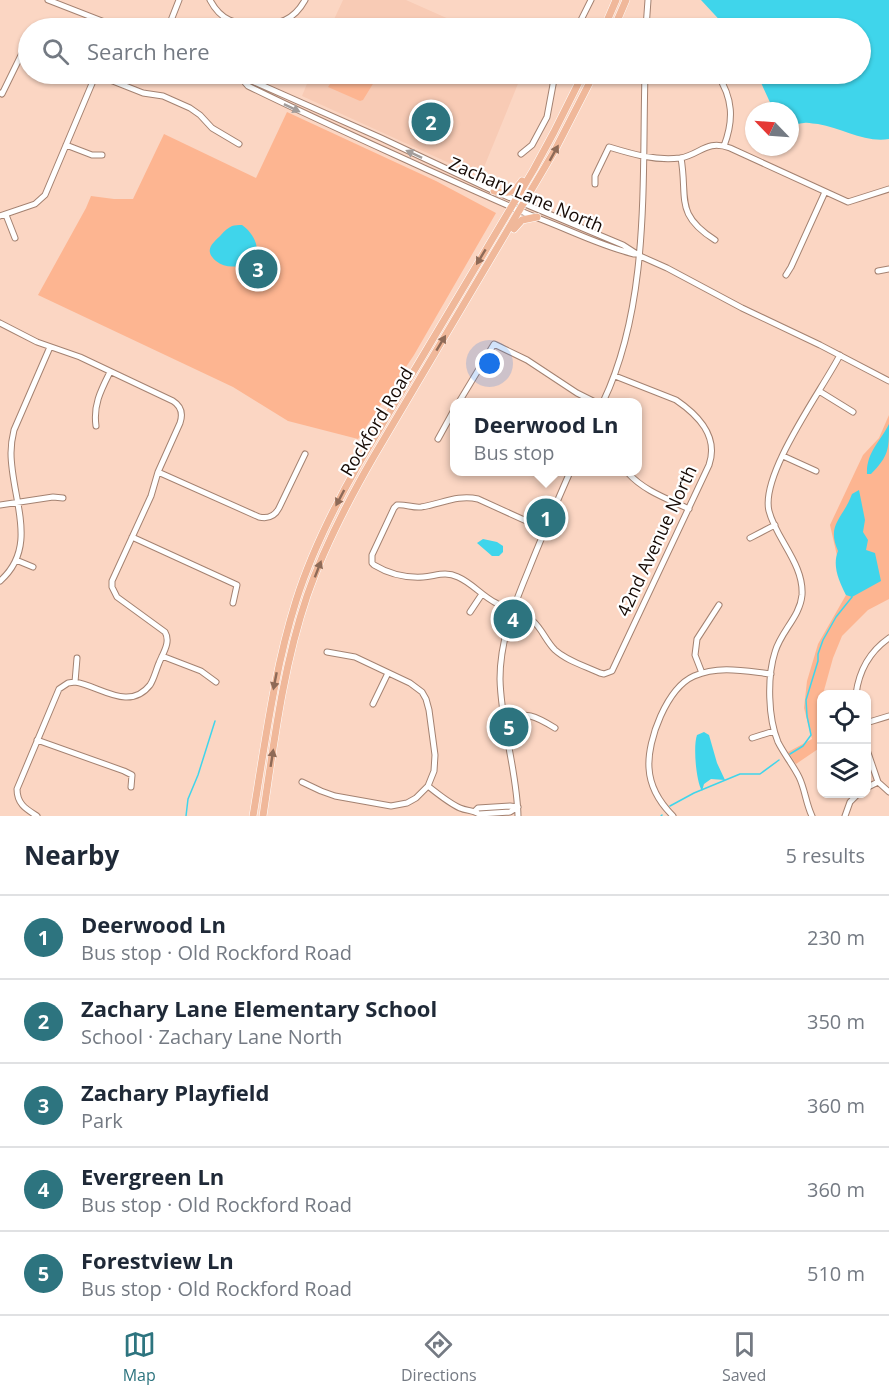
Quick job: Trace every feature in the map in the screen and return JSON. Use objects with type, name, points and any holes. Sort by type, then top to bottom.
[{"type":"main road","points":[[608,18],[615,0]]},
{"type":"main road","points":[[618,18],[626,0]]},
{"type":"main road","name":"Rockford Road","points":[[253,816],[278,667],[296,601],[318,542],[358,465],[542,155],[579,84]]},
{"type":"main road","name":"Rockford Road","points":[[262,816],[290,656],[307,597],[333,531],[355,488],[522,207],[589,84]]},
{"type":"main road","points":[[494,192],[511,192],[518,187],[542,155]]},
{"type":"main road","points":[[480,277],[488,272],[517,224],[526,218],[537,217]]},
{"type":"street","points":[[48,0],[94,18]]},
{"type":"street","points":[[172,18],[179,0]]},
{"type":"street","points":[[210,0],[220,14],[227,18]]},
{"type":"street","points":[[289,18],[297,12],[305,0]]},
{"type":"street","points":[[582,18],[591,0]]},
{"type":"street","points":[[647,18],[648,0]]},
{"type":"street","points":[[1,93],[18,62]]},
{"type":"street","points":[[15,238],[3,216],[35,204],[45,195],[91,84]]},
{"type":"street","points":[[120,84],[142,93],[163,96],[190,108],[212,128],[240,144]]},
{"type":"street","name":"Zachary Lane North","points":[[246,84],[300,111],[522,207],[594,232],[623,245],[640,256],[889,381]]},
{"type":"street","name":"Zachary Lane North","points":[[259,84],[494,192],[513,203]]},
{"type":"street","points":[[522,154],[532,145],[547,117],[553,84]]},
{"type":"street","points":[[605,398],[622,355],[640,256],[645,84]]},
{"type":"street","points":[[724,84],[732,121],[724,146]]},
{"type":"street","points":[[618,150],[619,142]]},
{"type":"street","points":[[66,145],[92,156],[102,155]]},
{"type":"street","points":[[595,184],[595,176],[609,147],[643,157],[681,158],[714,145],[724,146],[848,202],[889,189]]},
{"type":"street","points":[[681,158],[684,200],[689,217],[702,232],[715,240]]},
{"type":"street","points":[[786,275],[825,192]]},
{"type":"street","name":"Zachary Lane North","points":[[522,207],[537,217],[620,251],[640,256]]},
{"type":"street","points":[[591,239],[594,232]]},
{"type":"street","points":[[878,271],[889,269]]},
{"type":"street","points":[[0,323],[37,342],[80,357],[176,404],[181,410],[182,418],[158,472],[151,495],[114,576],[112,587],[121,601],[165,632],[167,640],[162,656],[151,683],[139,694],[133,696],[119,697],[75,682],[68,683],[59,689],[18,785],[18,799],[23,806],[37,816]]},
{"type":"street","points":[[461,398],[494,344],[527,360],[587,398]]},
{"type":"street","points":[[0,581],[9,573],[16,560],[22,536],[11,451],[14,430],[50,347]]},
{"type":"street","points":[[812,816],[799,778],[774,731],[770,707],[771,674],[775,652],[778,643],[795,617],[802,597],[802,586],[799,574],[769,512],[768,496],[772,481],[800,422],[840,355]]},
{"type":"street","points":[[96,426],[96,402],[110,372]]},
{"type":"street","name":"42nd Avenue North","points":[[512,610],[535,622],[550,643],[563,655],[600,673],[612,671],[712,458],[712,443],[709,435],[683,405],[615,376]]},
{"type":"street","points":[[819,391],[853,412]]},
{"type":"street","points":[[438,439],[450,417]]},
{"type":"street","points":[[158,472],[259,517],[267,518],[277,513],[305,454]]},
{"type":"street","points":[[783,456],[816,471]]},
{"type":"street","points":[[518,816],[503,716],[501,660],[512,610],[568,476]]},
{"type":"street","points":[[631,476],[645,488],[689,509]]},
{"type":"street","points":[[0,505],[53,497],[63,498]]},
{"type":"street","points":[[512,610],[496,604],[466,581],[450,573],[400,576],[374,565],[372,555],[397,505],[420,507],[457,498],[472,497],[544,529]]},
{"type":"street","points":[[750,538],[775,525]]},
{"type":"street","points":[[132,537],[237,585],[233,603]]},
{"type":"street","points":[[16,560],[33,567]]},
{"type":"street","points":[[470,612],[482,594]]},
{"type":"street","points":[[702,673],[695,655],[697,639],[719,604]]},
{"type":"street","points":[[857,690],[859,677],[867,660],[889,638]]},
{"type":"street","points":[[302,782],[321,792],[391,806],[410,802],[423,792],[432,779],[435,764],[429,710],[422,692],[414,685],[355,657],[327,652]]},
{"type":"street","points":[[162,656],[201,672],[216,682]]},
{"type":"street","points":[[75,682],[77,658]]},
{"type":"street","points":[[673,816],[662,804],[651,780],[649,756],[669,700],[682,684],[702,673],[722,669],[771,674]]},
{"type":"street","points":[[373,704],[388,673]]},
{"type":"street","points":[[503,716],[529,715],[555,728]]},
{"type":"street","points":[[871,722],[889,716]]},
{"type":"street","points":[[752,738],[774,731]]},
{"type":"street","points":[[37,740],[124,771],[132,775],[131,787]]},
{"type":"street","points":[[871,760],[878,782],[889,792]]},
{"type":"street","points":[[871,786],[878,782]]},
{"type":"street","points":[[428,786],[459,808],[479,814],[510,812],[518,807]]},
{"type":"street","points":[[845,816],[854,798]]},
{"type":"shaded area","points":[[343,0],[406,0],[446,18],[335,18]]},
{"type":"shaded area","points":[[307,84],[518,84],[480,177],[302,96]]},
{"type":"shaded area","points":[[330,84],[373,84],[360,101],[328,87]]},
{"type":"shaded area","points":[[287,112],[436,181],[496,213],[414,355],[358,439],[288,421],[233,387],[38,295],[91,196],[133,199],[164,134],[256,178]]},
{"type":"shaded area","points":[[889,415],[889,599],[868,610],[842,636],[824,690],[817,690],[817,750],[796,764],[788,752],[812,739],[804,708],[807,681],[818,644],[846,595],[830,525],[863,455],[879,438]]},
{"type":"water","points":[[701,0],[889,0],[889,139],[880,140],[818,124],[799,124],[799,102],[770,102],[762,84],[871,84],[871,18],[718,18]]},
{"type":"water","points":[[242,225],[256,243],[254,256],[241,265],[230,267],[220,264],[212,257],[211,247],[228,229]]},
{"type":"water","points":[[889,424],[885,457],[871,474],[867,474],[871,454]]},
{"type":"water","points":[[859,490],[865,520],[863,532],[868,540],[866,550],[875,553],[881,581],[852,597],[846,595],[837,573],[838,551],[834,534],[837,522],[852,494]]},
{"type":"water","points":[[483,539],[497,542],[503,546],[503,552],[499,556],[492,556],[477,543]]},
{"type":"water","points":[[704,732],[709,735],[717,763],[725,780],[711,779],[704,784],[702,791],[697,772],[695,747],[697,735]]},
{"type":"waterway","points":[[790,754],[803,746],[811,735],[806,700],[818,654],[836,617],[852,597]]},
{"type":"waterway","points":[[186,816],[188,799],[215,721]]},
{"type":"waterway","points":[[670,806],[694,793],[740,774],[760,774],[779,760]]},
{"type":"place","name":"Zachary Lane Elementary School","points":[[431,122]]},
{"type":"place","name":"Zachary Playfield","points":[[258,269]]},
{"type":"place","name":"Deerwood Ln","points":[[546,518]]},
{"type":"place","name":"Evergreen Ln","points":[[513,619]]},
{"type":"place","name":"Forestview Ln","points":[[509,727]]}]
